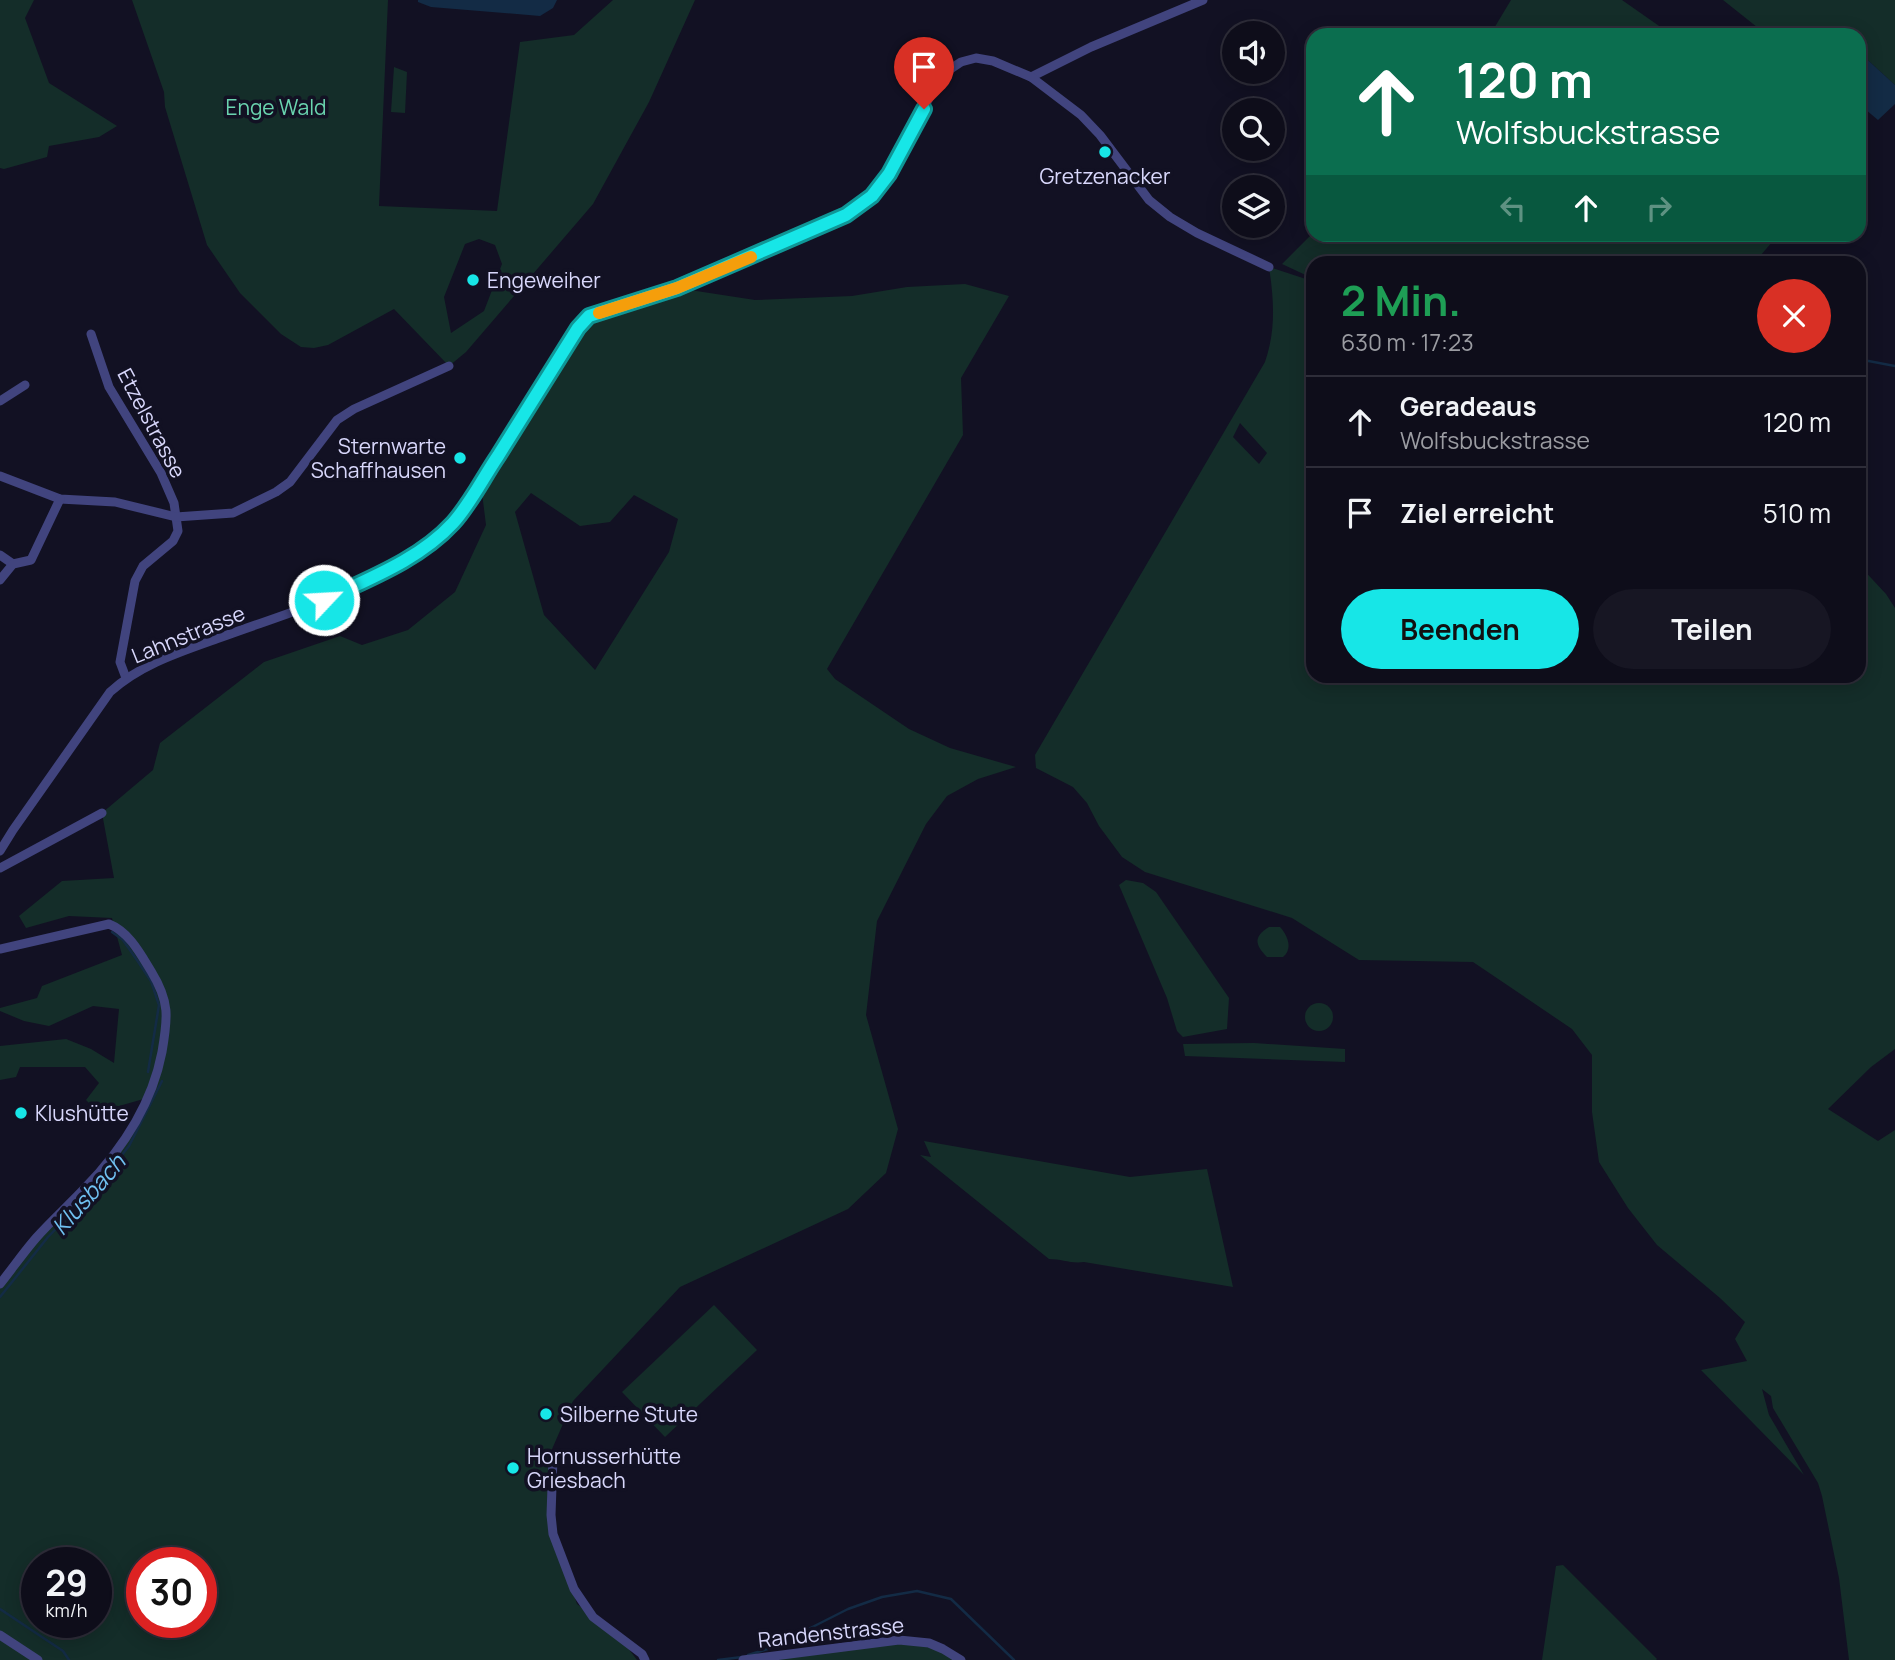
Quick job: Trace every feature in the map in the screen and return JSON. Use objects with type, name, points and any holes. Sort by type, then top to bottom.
[{"type":"street","points":[[1031,77],[1091,47],[1203,0]]},
{"type":"street","name":"Lahnstrasse","points":[[0,851],[110,692],[126,678],[167,657],[324,600],[382,573],[422,549],[452,524],[481,485],[578,328],[589,316],[677,288],[846,215],[872,196],[889,174],[935,87],[949,70],[961,62],[976,58],[993,61],[1031,77],[1081,115],[1100,135],[1149,200],[1170,217],[1197,233],[1269,267]]},
{"type":"street","name":"Etzelstrasse","points":[[91,334],[109,387],[161,472],[174,503],[176,517]]},
{"type":"street","points":[[0,476],[60,499],[115,502],[176,517],[233,513],[290,482],[337,420],[354,409],[449,366]]},
{"type":"street","points":[[0,401],[25,386]]},
{"type":"street","points":[[0,580],[13,564],[31,560],[60,499]]},
{"type":"street","points":[[126,678],[120,662],[135,581],[144,566],[173,541],[177,531],[176,517]]},
{"type":"street","points":[[0,555],[13,564]]},
{"type":"street","points":[[0,868],[102,813]]},
{"type":"street","points":[[0,950],[109,924],[128,936],[162,989],[167,1007],[160,1060],[149,1097],[134,1123],[121,1144],[87,1186],[36,1238],[0,1284]]},
{"type":"street","points":[[553,1458],[553,1534],[574,1589],[593,1617],[642,1654],[645,1660]]},
{"type":"street","points":[[0,1634],[38,1660]]},
{"type":"street","name":"Randenstrasse","points":[[743,1660],[899,1640],[929,1643],[943,1648],[961,1660]]},
{"type":"green space","points":[[0,0],[34,0],[25,18],[49,83],[117,126],[99,137],[49,146],[47,157],[0,168]]},
{"type":"green space","name":"Enge Wald","points":[[132,0],[388,0],[379,206],[497,211],[520,42],[574,35],[613,0],[695,0],[649,102],[593,204],[466,352],[449,366],[394,309],[328,345],[301,347],[281,334],[240,293],[207,245],[165,107],[164,92]],"holes":[[[479,239],[495,245],[502,264],[484,311],[451,333],[444,297],[465,244]]]},
{"type":"green space","points":[[1511,0],[1622,0],[1662,28],[1494,28]]},
{"type":"green space","points":[[1723,0],[1895,0],[1895,85],[1866,58],[1866,28],[1758,28]]},
{"type":"green space","points":[[394,67],[407,72],[405,113],[391,112]]},
{"type":"green space","points":[[1306,240],[1772,242],[1760,256],[1306,256],[1306,275],[1282,264]]},
{"type":"green space","points":[[1269,267],[1306,279],[1306,683],[1866,683],[1866,573],[1895,608],[1895,1049],[1871,1067],[1828,1109],[1878,1141],[1895,1130],[1895,1660],[1849,1660],[1839,1578],[1818,1483],[1773,1408],[1771,1396],[1762,1389],[1769,1415],[1804,1475],[1701,1370],[1747,1361],[1735,1339],[1745,1322],[1657,1245],[1628,1208],[1599,1162],[1592,1112],[1592,1055],[1572,1029],[1473,962],[1359,960],[1292,918],[1145,872],[1122,857],[1099,826],[1087,803],[1073,787],[1036,768],[1035,755],[1265,362],[1269,350],[1273,303]],"holes":[[[1240,423],[1267,453],[1259,464],[1233,437]]]},
{"type":"green space","points":[[965,284],[1009,296],[961,378],[963,435],[827,669],[835,679],[909,729],[950,748],[1016,767],[978,779],[947,796],[926,824],[877,921],[866,1015],[898,1129],[886,1173],[848,1209],[680,1287],[573,1401],[549,1456],[547,1516],[577,1604],[618,1635],[637,1660],[0,1660],[0,1285],[121,1144],[147,1098],[98,1112],[86,1100],[99,1083],[85,1067],[20,1067],[16,1077],[0,1080],[0,1046],[66,1039],[91,1049],[114,1063],[119,1009],[93,1006],[49,1026],[24,1021],[0,1011],[0,1008],[37,998],[42,986],[122,955],[112,918],[69,916],[26,928],[19,916],[62,881],[114,878],[102,813],[153,770],[160,743],[264,662],[340,636],[362,645],[408,630],[455,592],[486,525],[481,485],[589,316],[677,288],[755,300],[852,296],[907,287]],"holes":[[[531,493],[580,526],[610,522],[634,495],[678,519],[669,552],[595,670],[544,615],[515,512]]]},
{"type":"green space","points":[[1126,880],[1143,883],[1156,892],[1229,998],[1227,1029],[1183,1037],[1177,1031],[1167,998],[1119,885]]},
{"type":"green space","points":[[1269,927],[1280,927],[1285,934],[1289,946],[1283,957],[1267,957],[1258,944],[1258,937]]},
{"type":"green space","points":[[1319,1003],[1329,1007],[1333,1017],[1329,1027],[1319,1031],[1309,1027],[1305,1017],[1309,1007]]},
{"type":"green space","points":[[1254,1043],[1345,1049],[1345,1062],[1185,1056],[1183,1044]]},
{"type":"green space","points":[[924,1141],[1130,1177],[1207,1169],[1233,1287],[1084,1262],[1049,1259],[920,1155],[931,1157]]},
{"type":"green space","points":[[714,1305],[757,1350],[665,1437],[622,1392]]},
{"type":"green space","points":[[1563,1565],[1656,1660],[1542,1660],[1556,1566]]},
{"type":"green space","points":[[900,1642],[931,1646],[956,1660],[770,1660]]},
{"type":"water","points":[[418,0],[557,0],[553,8],[540,16],[431,7]]},
{"type":"water","points":[[1866,58],[1895,85],[1895,104],[1878,120],[1866,110]]},
{"type":"waterway","points":[[1866,361],[1895,366]]},
{"type":"waterway","name":"Klusbach","points":[[112,932],[123,940],[151,981],[159,1005],[148,1072]]},
{"type":"waterway","name":"Klusbach","points":[[0,1297],[48,1237],[100,1183],[129,1146],[162,1081]]},
{"type":"waterway","name":"Klusbach","points":[[748,1655],[771,1648],[848,1609],[882,1597],[917,1591],[951,1599],[1014,1660]]},
{"type":"waterway","name":"Klusbach","points":[[0,1609],[63,1651],[69,1660]]},
{"type":"waterway","name":"Klusbach","points":[[718,1660],[742,1657]]},
{"type":"slow traffic","points":[[599,313],[677,288],[751,257]]},
{"type":"place","name":"Gretzenacker","points":[[1105,152]]},
{"type":"place","name":"Engeweiher","points":[[473,280]]},
{"type":"place","name":"Sternwarte Schaffhausen","points":[[460,458]]},
{"type":"place","name":"Klushütte","points":[[21,1113]]},
{"type":"place","name":"Silberne Stute","points":[[546,1414]]},
{"type":"place","name":"Hornusserhütte Griesbach","points":[[513,1468]]},
{"type":"route","points":[[324,600],[382,573],[422,549],[452,524],[481,485],[578,328],[589,316],[677,288],[846,215],[872,196],[889,174],[924,109]]}]
